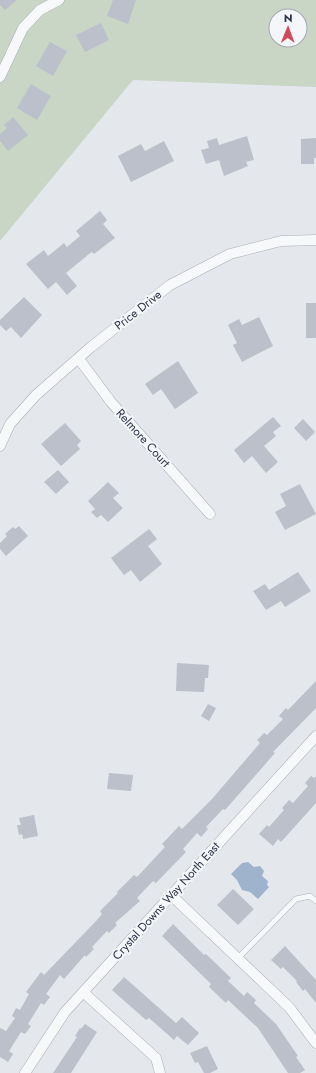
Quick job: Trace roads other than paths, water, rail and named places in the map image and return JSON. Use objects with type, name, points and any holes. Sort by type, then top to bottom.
[{"type":"street","points":[[0,77],[23,28],[40,10],[60,0]]},
{"type":"street","name":"Price Drive","points":[[0,446],[10,424],[29,403],[78,359],[170,285],[230,254],[281,241],[316,240]]},
{"type":"street","name":"Relmore Court","points":[[78,359],[111,402],[210,514]]},
{"type":"street","name":"Crystal Downs Way North East","points":[[25,1073],[65,1012],[316,736]]},
{"type":"street","points":[[171,895],[289,1007],[316,1043]]},
{"type":"street","points":[[83,992],[156,1058],[160,1073]]},
{"type":"lane","points":[[238,958],[296,899],[310,896],[316,901]]},
{"type":"water","points":[[248,862],[254,867],[260,866],[264,871],[262,876],[268,881],[267,885],[269,887],[258,899],[250,892],[242,890],[237,880],[231,874],[242,863]]}]
